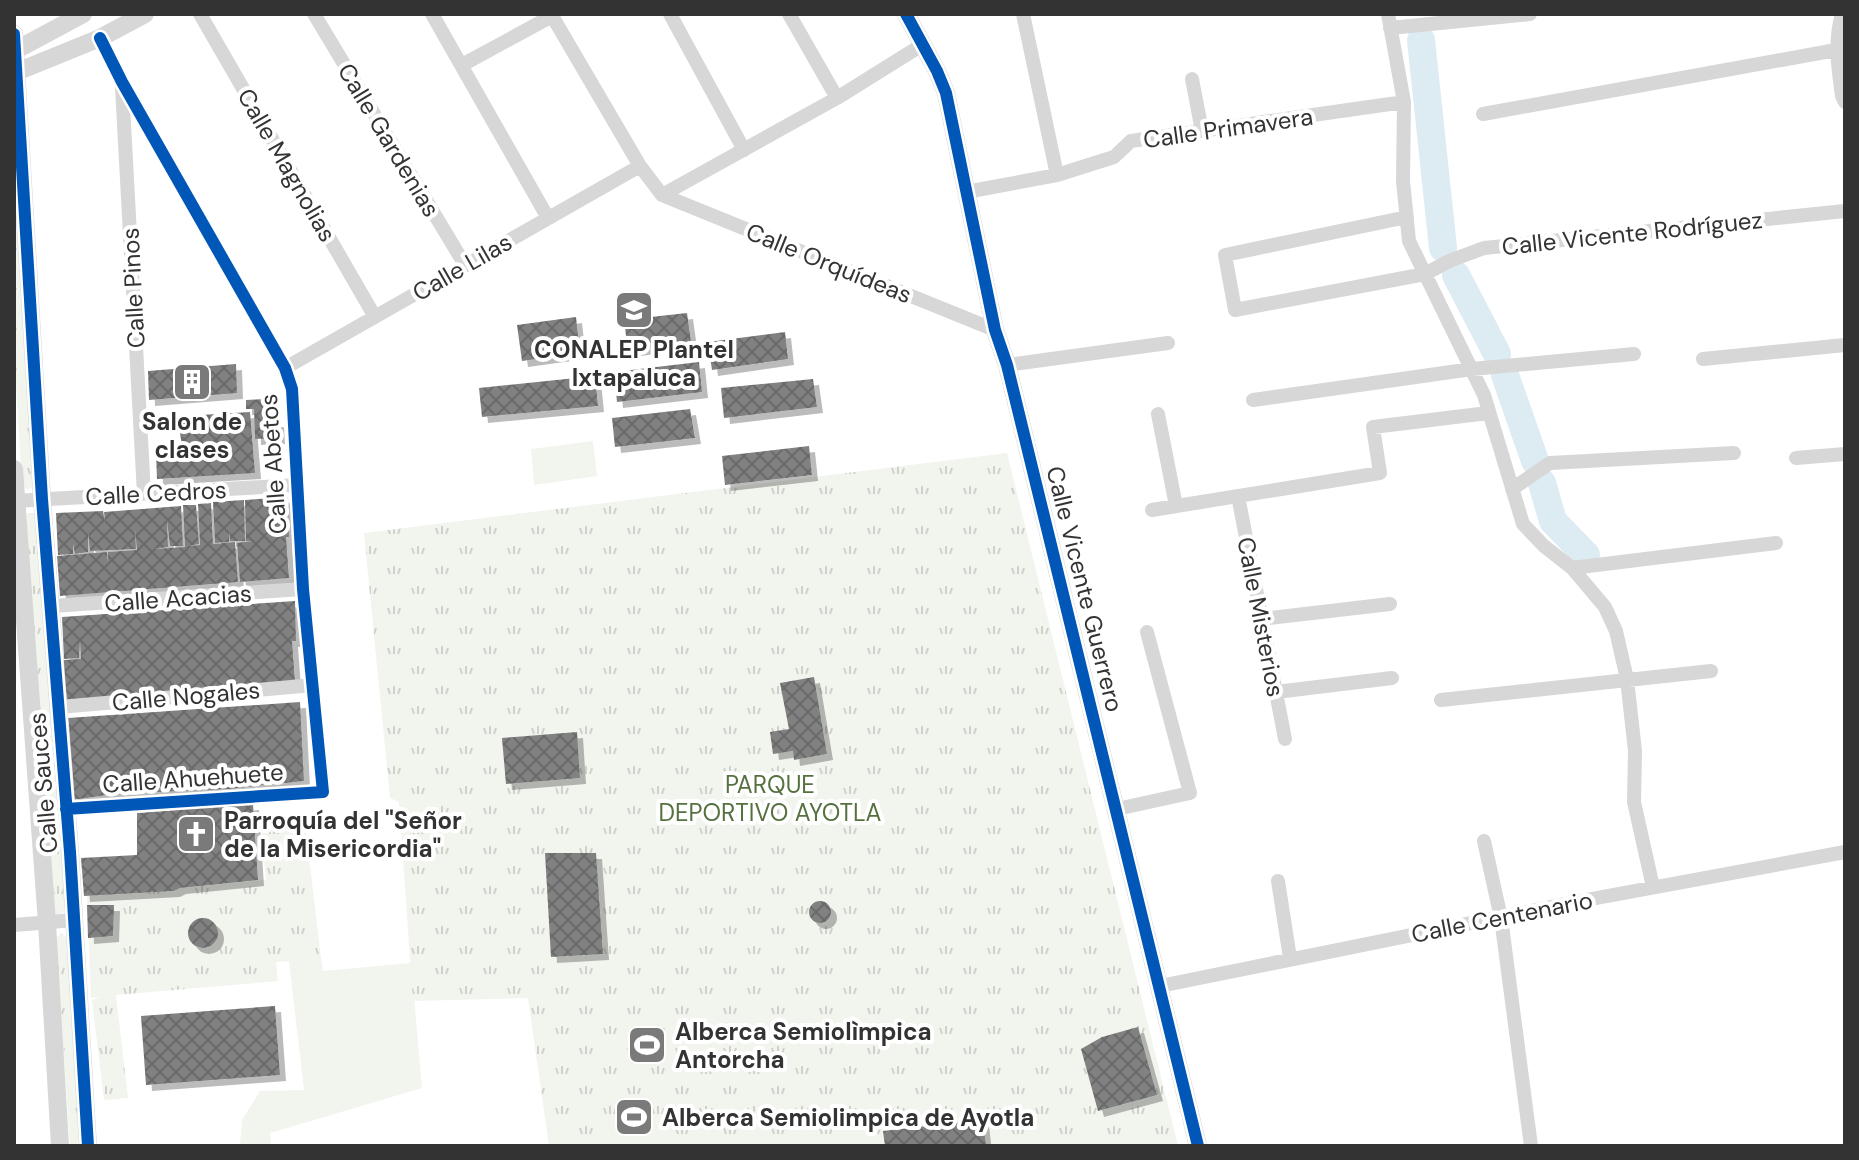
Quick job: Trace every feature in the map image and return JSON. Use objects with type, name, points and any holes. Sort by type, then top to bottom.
[{"type":"street","points":[[15,45],[83,14]]},
{"type":"street","points":[[14,73],[100,38],[145,14]]},
{"type":"street","name":"Calle Magnolias","points":[[200,14],[375,317]]},
{"type":"street","name":"Calle Gardenias","points":[[314,14],[465,265]]},
{"type":"street","points":[[432,14],[548,218]]},
{"type":"street","points":[[670,14],[744,150]]},
{"type":"street","points":[[789,14],[837,98]]},
{"type":"street","name":"Calle Vicente Guerrero","points":[[906,14],[946,93],[995,330],[1007,365],[1198,1146]]},
{"type":"street","points":[[1023,14],[1057,175]]},
{"type":"street","points":[[1530,14],[1389,21],[1404,102],[1403,181],[1409,241],[1484,395],[1523,524],[1572,568],[1605,607],[1616,631],[1627,679],[1635,751],[1634,802],[1653,887]]},
{"type":"street","points":[[1842,14],[1836,35],[1836,50],[1845,102]]},
{"type":"street","points":[[462,65],[551,15],[640,166],[662,195],[837,98],[922,45]]},
{"type":"street","name":"Calle Abetos","points":[[100,38],[285,368],[292,389],[303,589],[323,792]]},
{"type":"street","name":"Calle Sauces","points":[[15,45],[14,73],[42,499],[75,920],[88,1146]]},
{"type":"street","points":[[1483,114],[1836,50]]},
{"type":"street","points":[[1192,79],[1202,131]]},
{"type":"street","name":"Calle Pinos","points":[[122,82],[144,494]]},
{"type":"street","name":"Calle Primavera","points":[[966,192],[1057,175],[1114,157],[1131,141],[1404,102]]},
{"type":"street","name":"Calle Lilas","points":[[285,368],[640,166]]},
{"type":"street","name":"Calle Orquídeas","points":[[662,195],[995,330]]},
{"type":"street","name":"Calle Vicente Rodríguez","points":[[1407,217],[1225,255],[1235,310],[1425,274],[1484,248],[1845,211]]},
{"type":"street","points":[[1007,365],[1168,343]]},
{"type":"street","points":[[1703,359],[1845,345]]},
{"type":"street","points":[[1253,400],[1472,369],[1634,354]]},
{"type":"street","points":[[1152,510],[1380,473],[1373,427],[1488,413]]},
{"type":"street","points":[[1158,414],[1176,506]]},
{"type":"street","points":[[1512,489],[1550,463],[1734,453]]},
{"type":"street","points":[[1796,458],[1845,454]]},
{"type":"street","name":"Calle Sauces","points":[[14,469],[60,1146]]},
{"type":"street","name":"Calle Cedros","points":[[15,500],[298,485]]},
{"type":"street","name":"Calle Misterios","points":[[1238,496],[1285,739]]},
{"type":"street","points":[[1572,568],[1776,543]]},
{"type":"street","name":"Calle Acacias","points":[[52,606],[303,589]]},
{"type":"street","points":[[1261,619],[1390,604]]},
{"type":"street","points":[[1117,809],[1190,793],[1147,632]]},
{"type":"street","points":[[1441,700],[1711,671]]},
{"type":"street","points":[[1276,692],[1392,678]]},
{"type":"street","name":"Calle Nogales","points":[[59,707],[314,685]]},
{"type":"street","name":"Calle Ahuehuete","points":[[66,809],[323,792]]},
{"type":"street","points":[[1484,841],[1501,918],[1531,1146]]},
{"type":"street","name":"Calle Centenario","points":[[1160,986],[1290,958],[1845,852]]},
{"type":"street","points":[[1278,881],[1290,958]]},
{"type":"street","points":[[14,925],[75,920]]},
{"type":"green space","points":[[14,169],[33,487],[27,490],[22,484],[14,350]]},
{"type":"green space","points":[[593,441],[597,476],[534,485],[531,449]]},
{"type":"green space","name":"PARQUE DEPORTIVO AYOTLA","points":[[1007,453],[1178,1146],[549,1146],[528,998],[413,1001],[399,802],[390,798],[364,533]]},
{"type":"green space","points":[[26,514],[36,515],[65,903],[63,916],[57,918],[54,912]]},
{"type":"green space","points":[[304,815],[321,959],[276,962],[278,981],[116,995],[128,1098],[104,1100],[92,1000],[100,997],[91,998],[87,895],[266,880],[260,816]]},
{"type":"green space","points":[[61,933],[67,937],[80,1146],[70,1146],[56,939]]},
{"type":"green space","points":[[321,959],[323,971],[411,963],[422,1088],[270,1133],[271,1146],[240,1146],[242,1120],[260,1091],[304,1090],[289,961]]},
{"type":"building","points":[[687,313],[691,342],[628,351],[624,320]]},
{"type":"building","points":[[576,317],[580,353],[522,361],[517,325]]},
{"type":"building","points":[[785,332],[788,359],[712,370],[708,342]]},
{"type":"building","points":[[699,362],[702,392],[617,402],[614,372]]},
{"type":"building","name":"Salon de clases","points":[[236,364],[237,393],[149,400],[148,371]]},
{"type":"building","points":[[595,376],[598,406],[482,417],[479,388]]},
{"type":"building","points":[[813,379],[817,407],[724,418],[721,388]]},
{"type":"building","points":[[265,399],[264,422],[278,421],[279,438],[255,439],[254,409],[246,409],[246,400]]},
{"type":"building","points":[[690,409],[695,438],[615,447],[612,418]]},
{"type":"building","points":[[250,412],[255,473],[157,479],[156,454],[183,452],[180,433],[185,416]]},
{"type":"building","points":[[809,446],[812,475],[725,485],[722,456]]},
{"type":"building","points":[[288,497],[289,537],[286,537],[289,578],[240,582],[237,543],[252,541],[246,541],[245,500]]},
{"type":"building","points":[[244,500],[245,541],[230,541],[229,532],[229,542],[215,543],[213,502]]},
{"type":"building","points":[[211,503],[213,544],[235,542],[238,582],[60,596],[57,556],[107,552],[108,562],[108,552],[137,550],[135,529],[136,549],[90,551],[88,533],[88,552],[75,554],[73,544],[73,554],[58,555],[56,513],[103,511],[105,522],[104,512],[181,506],[183,546],[170,546],[167,520],[168,547],[154,549],[185,547],[183,505],[196,505],[199,544],[188,546],[200,545],[198,504]]},
{"type":"building","points":[[295,601],[296,641],[292,641],[295,682],[66,700],[63,660],[81,659],[80,641],[79,658],[64,659],[62,617]]},
{"type":"building","points":[[814,677],[827,754],[794,760],[793,751],[773,754],[770,732],[789,729],[780,683]]},
{"type":"building","points":[[300,702],[304,781],[229,789],[114,794],[72,800],[68,718]]},
{"type":"building","points":[[577,732],[580,778],[506,784],[502,738]]},
{"type":"building","name":"Parroquía del \"Señor de la Misericordia\"","points":[[253,804],[258,880],[174,891],[84,896],[81,858],[137,855],[137,813]]},
{"type":"building","points":[[545,853],[596,853],[603,954],[551,957]]},
{"type":"building","points":[[820,901],[828,904],[831,912],[828,920],[820,923],[812,920],[809,912],[812,904]]},
{"type":"building","points":[[87,905],[114,905],[113,936],[88,938]]},
{"type":"building","points":[[203,918],[214,922],[218,933],[214,944],[203,948],[192,944],[188,933],[192,922]]},
{"type":"building","points":[[275,1006],[280,1075],[146,1085],[141,1016]]},
{"type":"building","points":[[1138,1027],[1157,1095],[1098,1111],[1081,1049],[1102,1037]]},
{"type":"building","points":[[983,1120],[986,1146],[885,1146],[883,1131]]},
{"type":"waterway","points":[[1421,40],[1443,248]]},
{"type":"waterway","points":[[1456,275],[1497,354]]},
{"type":"waterway","points":[[1505,375],[1535,461]]},
{"type":"waterway","points":[[1542,483],[1553,521],[1586,555]]},
{"type":"cycle path","points":[[906,14],[946,93],[995,330],[1007,365],[1198,1146]]},
{"type":"cycle path","points":[[14,34],[42,499],[70,852],[88,1146]]},
{"type":"cycle path","points":[[66,809],[323,792],[303,589],[292,389],[285,368],[100,38]]},
{"type":"place","name":"CONALEP Plantel Ixtapaluca","points":[[634,310]]},
{"type":"place","name":"Salon de clases","points":[[192,382]]},
{"type":"place","name":"Parroquía del \"Señor de la Misericordia\"","points":[[196,834]]},
{"type":"place","name":"Alberca Semiolìmpica Antorcha","points":[[647,1045]]},
{"type":"place","name":"Alberca Semiolimpica de Ayotla","points":[[634,1117]]}]
